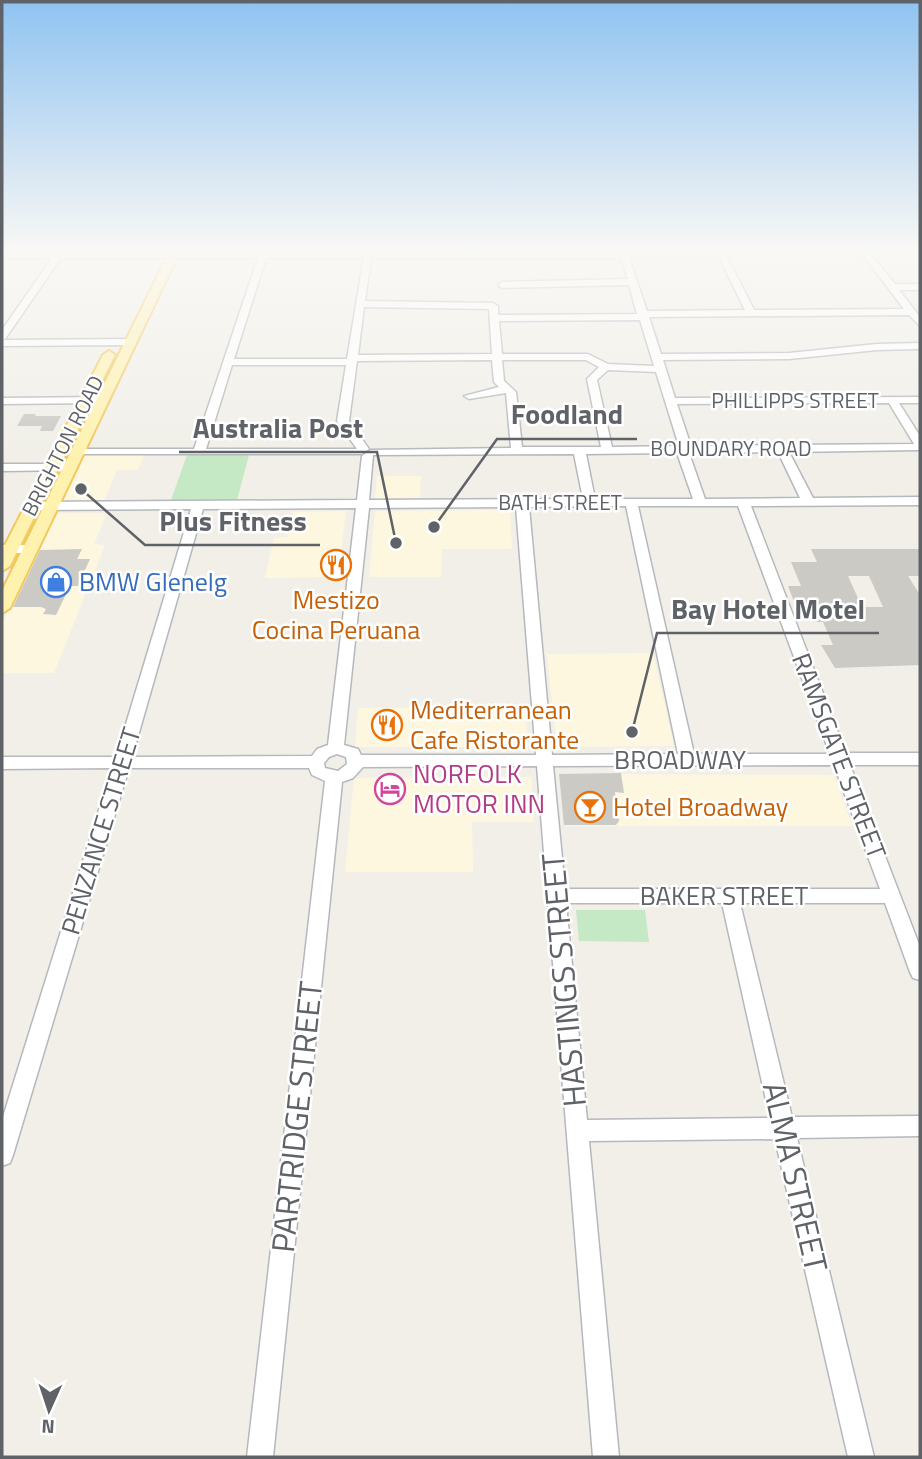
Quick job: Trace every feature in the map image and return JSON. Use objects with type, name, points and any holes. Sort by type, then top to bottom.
[{"type":"main road","name":"BRIGHTON ROAD","points":[[2,566],[6,549],[53,468],[128,319]]},
{"type":"main road","name":"BRIGHTON ROAD","points":[[2,608],[140,319]]},
{"type":"street","points":[[2,340],[16,319]]},
{"type":"street","points":[[199,451],[241,319]]},
{"type":"street","points":[[336,748],[363,504],[364,450],[343,421],[357,319]]},
{"type":"street","points":[[495,319],[499,382],[511,393],[517,450]]},
{"type":"street","points":[[643,319],[700,502]]},
{"type":"street","points":[[2,340],[130,342]]},
{"type":"street","points":[[655,357],[789,356],[877,347],[920,346]]},
{"type":"street","points":[[227,362],[588,357],[606,367],[659,369]]},
{"type":"street","points":[[606,367],[592,379],[607,450]]},
{"type":"street","points":[[469,396],[507,389]]},
{"type":"street","points":[[2,401],[102,400]]},
{"type":"street","points":[[892,400],[920,445]]},
{"type":"street","name":"PHILLIPPS STREET","points":[[670,401],[920,400]]},
{"type":"street","name":"BOUNDARY ROAD","points":[[77,452],[684,450],[920,445]]},
{"type":"street","points":[[782,449],[808,501]]},
{"type":"street","points":[[579,450],[590,503]]},
{"type":"street","points":[[2,468],[70,468]]},
{"type":"street","name":"BATH STREET","points":[[31,506],[920,500]]},
{"type":"street","points":[[631,502],[687,760]]},
{"type":"street","name":"RAMSGATE STREET","points":[[743,502],[892,896],[914,941],[920,972]]},
{"type":"street","name":"HASTINGS STREET","points":[[522,503],[606,1457]]},
{"type":"street","name":"PENZANCE STREET","points":[[2,1155],[198,505]]},
{"type":"street","points":[[6,549],[30,549]]},
{"type":"street","points":[[336,748],[352,753],[356,761],[352,770],[334,777],[318,771],[316,762],[323,753],[336,748]]},
{"type":"street","name":"BROADWAY","points":[[356,761],[920,759]]},
{"type":"street","points":[[2,763],[316,762]]},
{"type":"street","name":"PARTRIDGE STREET","points":[[260,1457],[334,777]]},
{"type":"street","name":"BAKER STREET","points":[[556,896],[892,896]]},
{"type":"street","name":"ALMA STREET","points":[[729,896],[861,1457]]},
{"type":"street","points":[[578,1130],[920,1126]]},
{"type":"shaded area","points":[[83,455],[144,455],[138,470],[117,470],[104,501],[61,501]]},
{"type":"shaded area","points":[[377,476],[421,476],[420,498],[375,499]]},
{"type":"shaded area","points":[[510,510],[512,549],[442,549],[441,577],[369,577],[375,511]]},
{"type":"shaded area","points":[[346,511],[338,577],[265,578],[274,538],[288,537],[293,512]]},
{"type":"shaded area","points":[[61,513],[107,513],[94,544],[105,545],[54,673],[2,673],[2,624],[53,517]]},
{"type":"shaded area","points":[[653,653],[674,746],[557,747],[547,654]]},
{"type":"shaded area","points":[[525,707],[528,747],[355,747],[358,708]]},
{"type":"shaded area","points":[[562,774],[834,775],[852,826],[567,826]]},
{"type":"shaded area","points":[[531,777],[534,822],[472,822],[473,872],[345,872],[354,778]]},
{"type":"green space","points":[[187,455],[249,455],[237,500],[171,500]]},
{"type":"green space","points":[[576,910],[645,910],[649,942],[579,941]]},
{"type":"building","points":[[24,414],[61,416],[53,431],[40,431],[42,426],[17,426]]},
{"type":"building","name":"BMW Glenelg","points":[[82,549],[77,559],[90,559],[78,586],[70,586],[56,615],[43,614],[46,609],[41,607],[13,607],[40,550]]},
{"type":"building","points":[[811,549],[920,549],[920,576],[908,576],[920,595],[920,665],[835,668],[821,645],[833,645],[823,622],[800,617],[788,586],[801,586],[791,562],[817,562]],"holes":[[[848,576],[869,576],[883,607],[862,607]]]},
{"type":"building","name":"Hotel Broadway","points":[[621,773],[624,793],[615,792],[619,821],[616,825],[564,825],[559,774]]},
{"type":"place","name":"Plus Fitness","points":[[81,489]]},
{"type":"place","name":"Foodland","points":[[434,527]]},
{"type":"place","name":"Australia Post","points":[[396,543]]},
{"type":"place","name":"Mestizo Cocina Peruana","points":[[336,565]]},
{"type":"place","name":"BMW Glenelg","points":[[56,582]]},
{"type":"place","name":"Mediterranean Cafe Ristorante","points":[[387,725]]},
{"type":"place","name":"Bay Hotel Motel","points":[[632,732]]},
{"type":"place","name":"NORFOLK MOTOR INN","points":[[390,789]]},
{"type":"place","name":"Hotel Broadway","points":[[590,807]]}]
